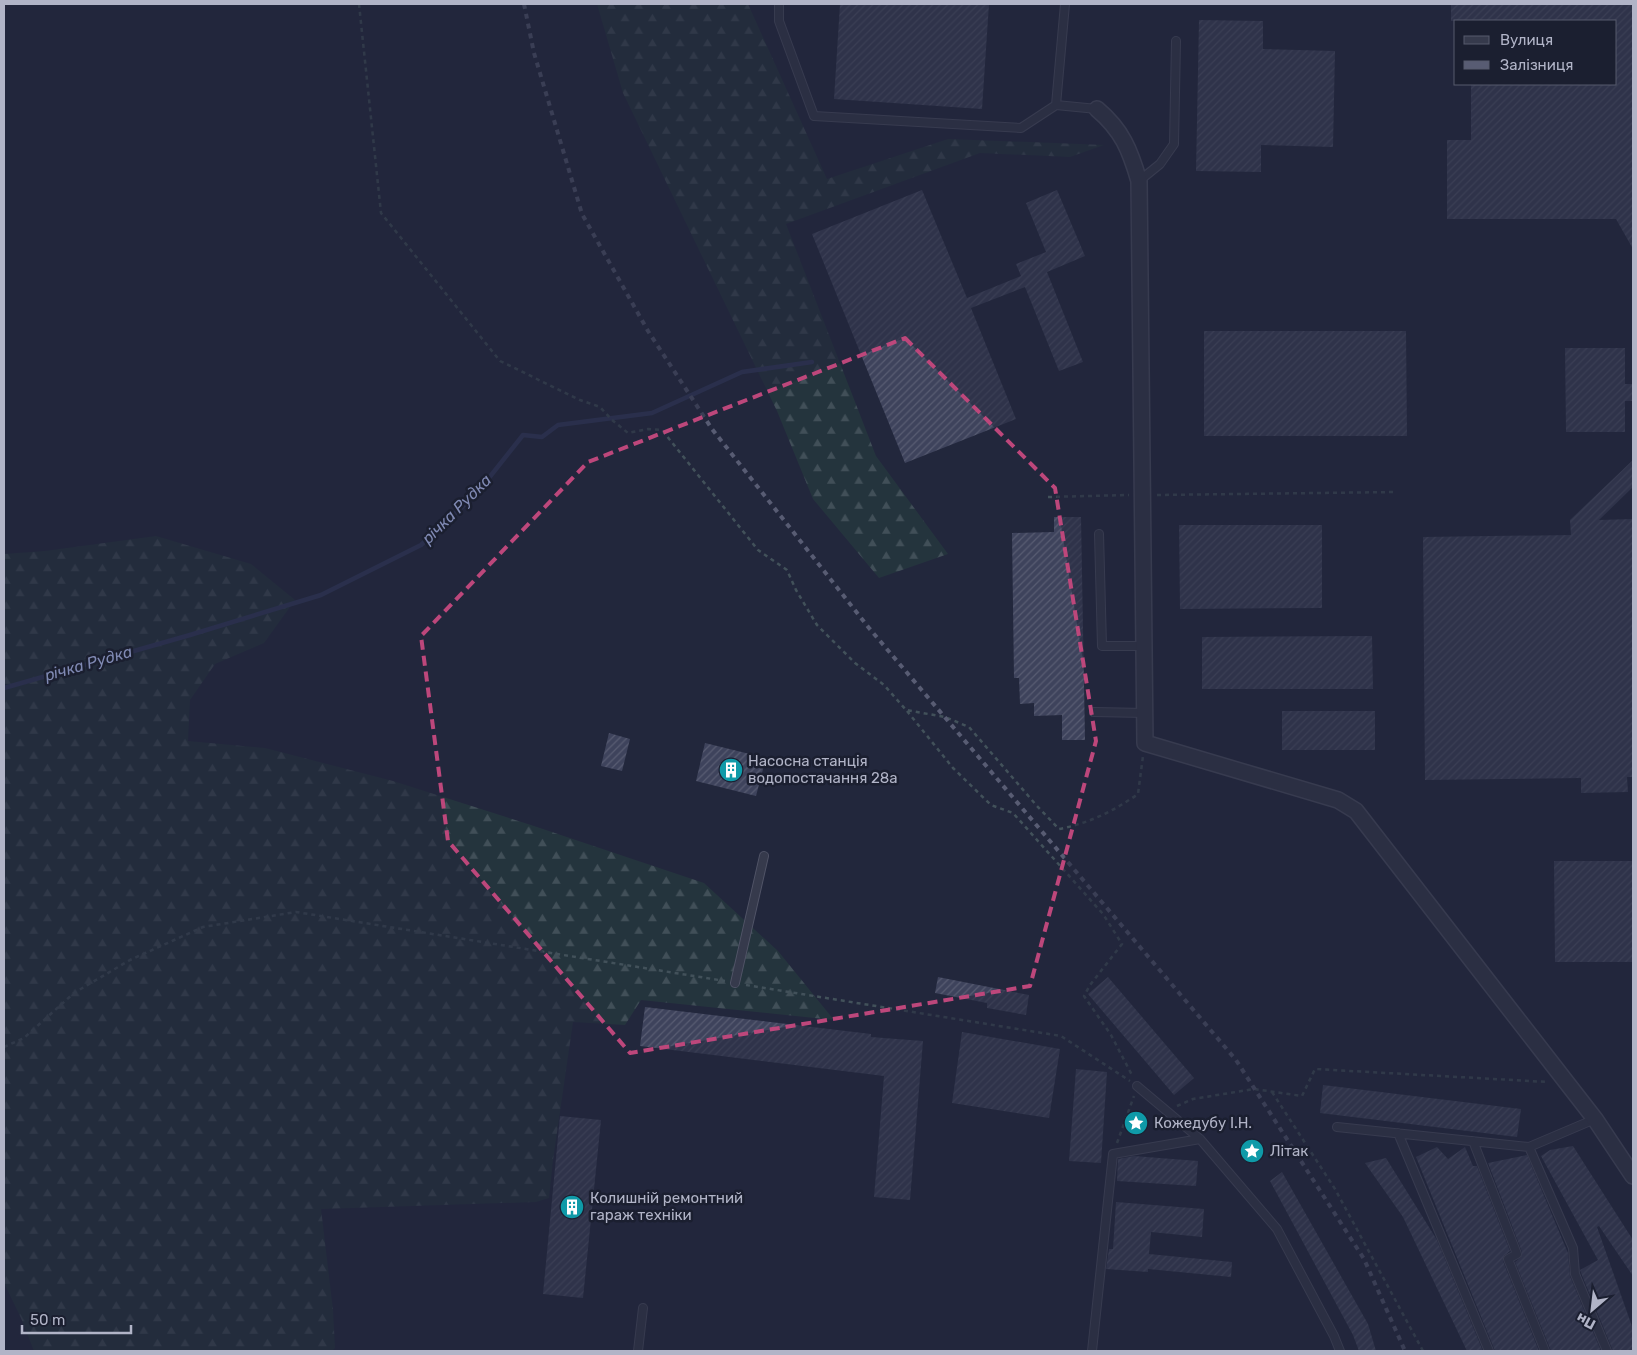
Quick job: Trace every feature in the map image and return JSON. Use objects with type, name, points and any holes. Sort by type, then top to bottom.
[{"type":"street","points":[[1097,109],[1111,121],[1122,136],[1139,181],[1145,743],[1338,800],[1356,811],[1567,1083],[1633,1176]]},
{"type":"lane","points":[[779,4],[779,22],[814,116],[1021,128],[1056,105],[1097,109]]},
{"type":"lane","points":[[1056,105],[1065,4]]},
{"type":"lane","points":[[1139,181],[1160,164],[1174,144],[1176,41]]},
{"type":"lane","points":[[1099,534],[1102,646],[1144,646]]},
{"type":"lane","points":[[1094,712],[1145,713]]},
{"type":"lane","points":[[735,983],[764,856]]},
{"type":"lane","points":[[1137,1086],[1200,1138],[1277,1230],[1334,1336],[1340,1351]]},
{"type":"lane","points":[[1337,1127],[1529,1147],[1595,1120]]},
{"type":"lane","points":[[1398,1134],[1489,1351]]},
{"type":"lane","points":[[1092,1351],[1113,1154],[1200,1138]]},
{"type":"lane","points":[[1473,1141],[1517,1254],[1508,1260],[1545,1351]]},
{"type":"lane","points":[[1529,1147],[1573,1248],[1575,1274],[1607,1351]]},
{"type":"lane","points":[[638,1351],[643,1308]]},
{"type":"path","points":[[359,4],[381,212],[500,362],[580,400],[600,407],[628,433],[648,429],[662,430],[758,550],[787,570],[816,625],[855,663],[884,685],[953,768],[991,805],[1012,813],[1103,914],[1122,944],[1084,996],[1111,1034],[1137,1086],[1113,1154]]},
{"type":"path","points":[[1148,495],[1397,492]]},
{"type":"path","points":[[1048,497],[1138,495]]},
{"type":"path","points":[[906,710],[945,717],[969,727],[1059,830],[1077,826],[1123,805],[1138,794],[1145,743]]},
{"type":"path","points":[[4,1047],[24,1038],[74,993],[130,960],[203,927],[296,912],[1061,1036],[1137,1086]]},
{"type":"path","points":[[1166,1110],[1193,1099],[1254,1089],[1302,1096],[1315,1069],[1567,1083]]},
{"type":"path","points":[[1272,1092],[1335,1189],[1423,1351]]},
{"type":"highlighted area","points":[[905,338],[1055,488],[1096,741],[1030,986],[630,1053],[448,841],[421,636],[588,462]]},
{"type":"green space","points":[[597,4],[748,4],[827,179],[948,139],[1104,145],[1070,157],[980,153],[786,224],[876,456],[948,554],[879,578],[813,499],[777,411],[623,93]]},
{"type":"green space","points":[[156,536],[251,564],[295,600],[264,643],[215,664],[190,700],[188,741],[265,748],[393,781],[704,883],[778,951],[834,1020],[641,1000],[625,1025],[573,1022],[549,1198],[536,1202],[321,1209],[333,1310],[335,1348],[332,1351],[34,1351],[4,1283],[4,554],[45,551]]},
{"type":"building","points":[[840,4],[989,4],[982,109],[834,99]]},
{"type":"building","points":[[1451,4],[1633,4],[1633,249],[1616,219],[1447,219],[1447,140],[1471,140],[1471,85],[1617,85],[1617,20],[1451,21]]},
{"type":"building","points":[[1199,20],[1263,21],[1263,49],[1335,51],[1333,147],[1261,145],[1261,172],[1196,171]]},
{"type":"building","points":[[922,190],[967,298],[1021,276],[1016,264],[1046,252],[1026,203],[1057,190],[1085,256],[1047,272],[1083,362],[1059,371],[1025,287],[971,308],[1016,419],[905,463],[812,234]]},
{"type":"building","points":[[1204,331],[1406,331],[1407,436],[1204,436]]},
{"type":"building","points":[[1565,348],[1625,348],[1625,384],[1633,384],[1633,401],[1625,401],[1625,432],[1566,432]]},
{"type":"building","points":[[1633,460],[1633,487],[1599,520],[1633,519],[1633,777],[1627,777],[1628,792],[1581,793],[1581,778],[1425,780],[1423,537],[1571,535],[1570,520]]},
{"type":"building","points":[[1054,517],[1081,517],[1085,740],[1062,740],[1062,715],[1034,716],[1034,703],[1020,704],[1019,678],[1014,678],[1012,533],[1054,532]]},
{"type":"building","points":[[1179,525],[1322,525],[1322,608],[1180,609]]},
{"type":"building","points":[[1372,636],[1373,689],[1202,689],[1202,637]]},
{"type":"building","points":[[1282,711],[1375,711],[1375,750],[1282,750]]},
{"type":"building","points":[[609,733],[630,739],[622,771],[601,766]]},
{"type":"building","name":"Насосна станція водопостачання 28а","points":[[705,743],[766,758],[756,796],[696,781]]},
{"type":"building","points":[[1554,861],[1632,861],[1632,962],[1555,962]]},
{"type":"building","points":[[938,977],[1029,995],[1026,1015],[987,1008],[987,1003],[935,993]]},
{"type":"building","points":[[1108,977],[1194,1078],[1174,1095],[1088,994]]},
{"type":"building","points":[[645,1007],[871,1034],[871,1037],[923,1041],[910,1200],[874,1197],[884,1076],[640,1046]]},
{"type":"building","points":[[962,1032],[1060,1049],[1049,1118],[952,1103]]},
{"type":"building","points":[[1076,1069],[1107,1072],[1101,1163],[1069,1161]]},
{"type":"building","points":[[1323,1085],[1521,1109],[1517,1137],[1320,1113]]},
{"type":"building","name":"Колишній ремонтний гараж техніки","points":[[560,1116],[601,1120],[583,1298],[543,1294]]},
{"type":"building","points":[[1573,1146],[1633,1240],[1633,1276],[1599,1226],[1597,1227],[1633,1329],[1633,1351],[1613,1351],[1580,1270],[1598,1260],[1541,1156],[1550,1150]]},
{"type":"building","points":[[1437,1147],[1448,1159],[1465,1147],[1473,1166],[1477,1166],[1510,1251],[1504,1256],[1503,1261],[1539,1351],[1495,1351],[1416,1157]]},
{"type":"building","points":[[1527,1155],[1568,1253],[1570,1276],[1601,1351],[1551,1351],[1515,1262],[1521,1257],[1522,1252],[1488,1163]]},
{"type":"building","points":[[1134,1156],[1198,1161],[1196,1186],[1117,1181],[1118,1159]]},
{"type":"building","points":[[1386,1158],[1437,1240],[1483,1351],[1467,1351],[1403,1217],[1365,1163]]},
{"type":"building","points":[[1282,1172],[1368,1324],[1376,1351],[1359,1351],[1353,1335],[1270,1181]]},
{"type":"building","points":[[1116,1202],[1204,1209],[1202,1237],[1151,1232],[1149,1254],[1232,1262],[1231,1277],[1148,1269],[1148,1272],[1106,1269],[1109,1249],[1113,1249]]},
{"type":"waterway","name":"річка Рудка","points":[[4,688],[190,635],[321,595],[421,545],[477,493],[523,435],[542,437],[558,425],[652,413],[742,372],[812,362]]},
{"type":"railway","points":[[524,4],[534,53],[582,214],[648,331],[712,429],[869,628],[1236,1060],[1364,1259],[1405,1351]]},
{"type":"place","name":"Насосна станція водопостачання 28а","points":[[731,770]]},
{"type":"place","name":"Кожедубу І.Н.","points":[[1136,1123]]},
{"type":"place","name":"Літак","points":[[1252,1151]]},
{"type":"place","name":"Колишній ремонтний гараж техніки","points":[[572,1207]]}]
